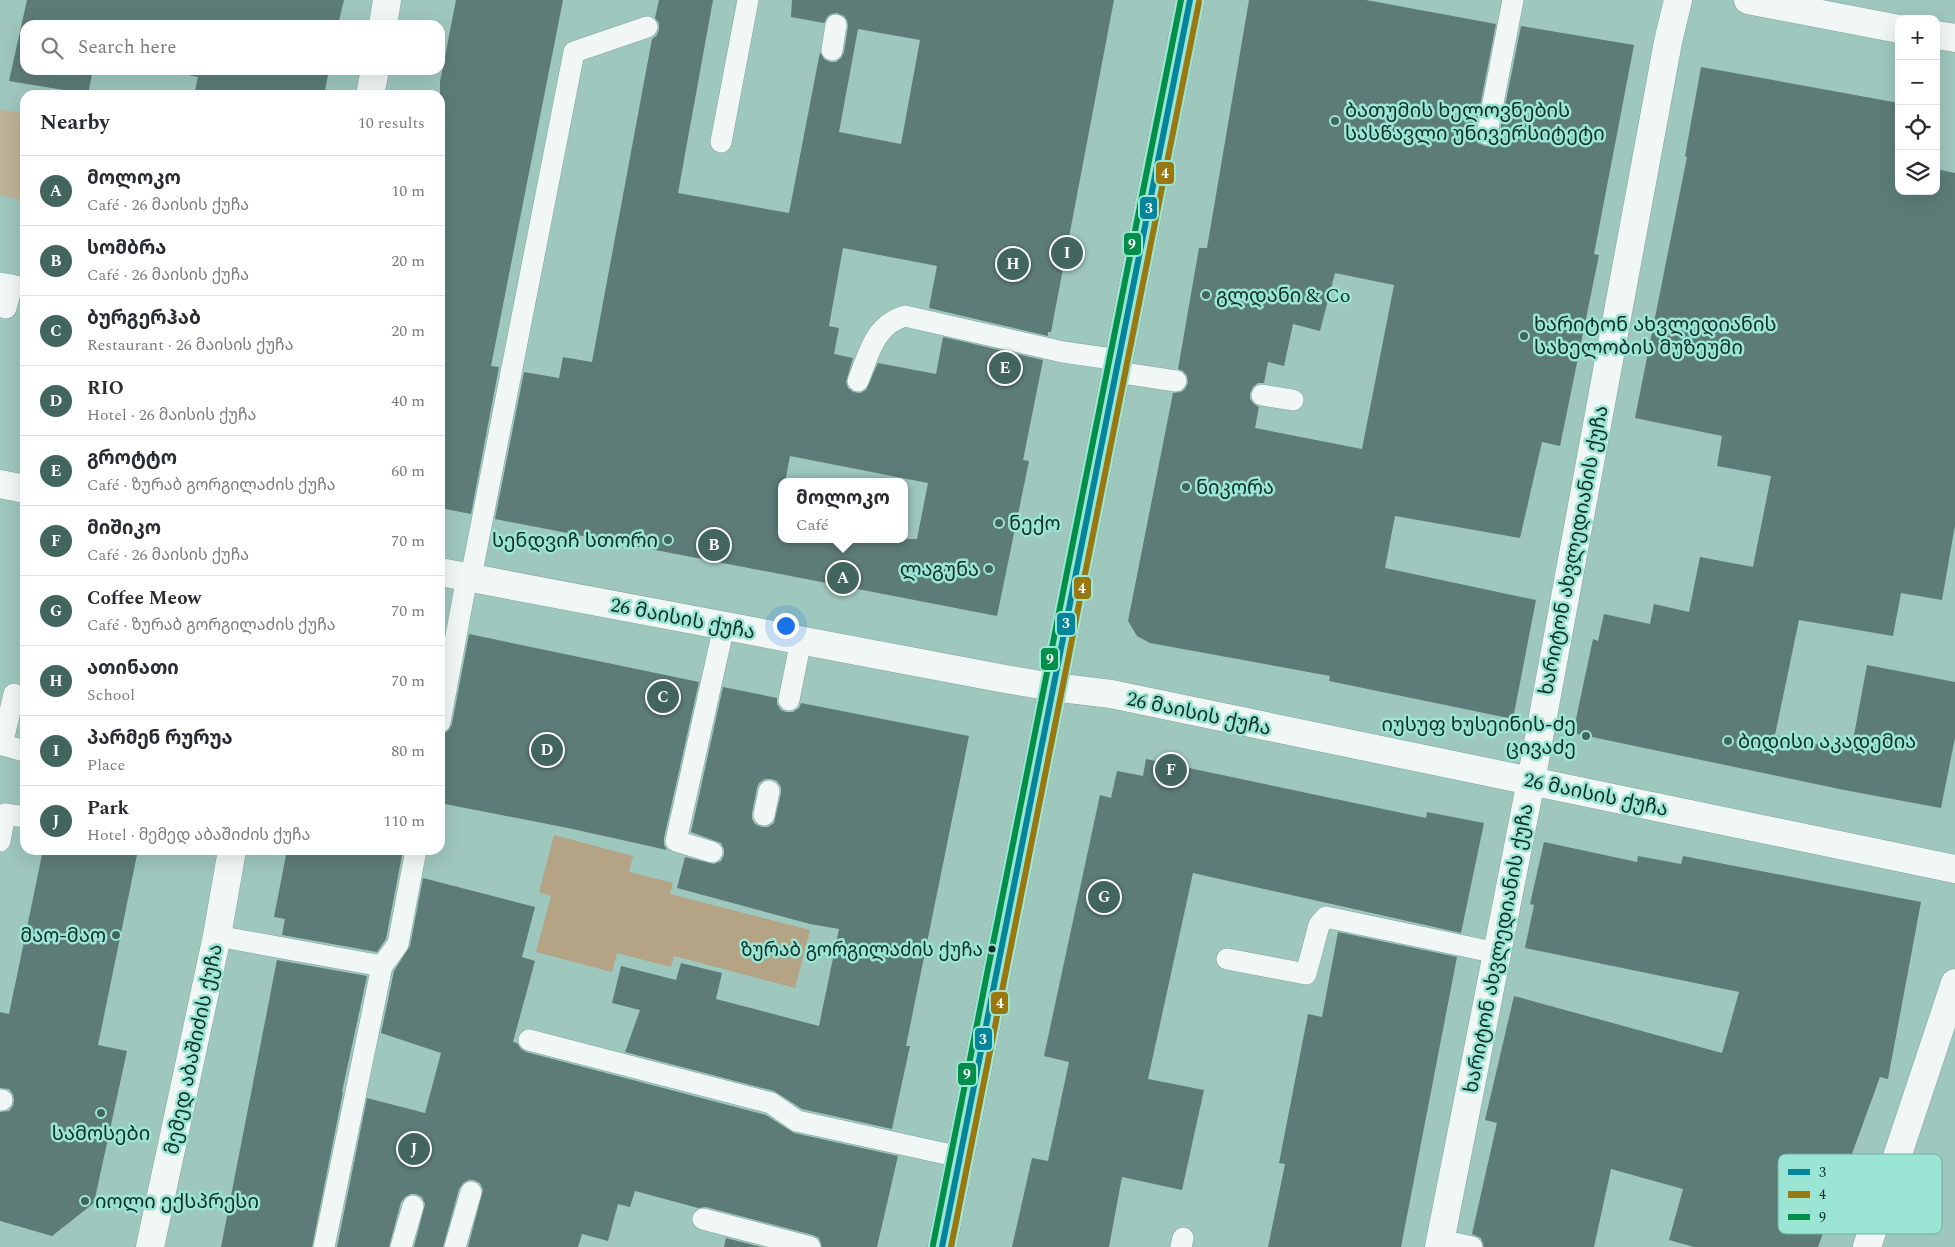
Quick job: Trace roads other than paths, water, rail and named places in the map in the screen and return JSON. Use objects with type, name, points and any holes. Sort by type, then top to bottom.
[{"type":"street","points":[[384,20],[387,0]]},
{"type":"street","points":[[942,1247],[1190,0]]},
{"type":"street","name":"ხარიტონ ახვლედიანის ქუჩა","points":[[1439,1243],[1531,781],[1668,42],[1678,0]]},
{"type":"street","points":[[1748,0],[1792,4],[1895,28]]},
{"type":"street","points":[[1940,36],[1955,38]]},
{"type":"street","points":[[371,90],[374,75]]},
{"type":"street","points":[[0,484],[20,488]]},
{"type":"street","name":"26 მაისის ქუჩა","points":[[445,573],[1053,687],[1111,694],[1955,869]]},
{"type":"street","name":"მემედ აბაშიძის ქუჩა","points":[[150,1247],[217,936],[227,855]]},
{"type":"street","points":[[1899,1154],[1955,983]]},
{"type":"street","points":[[1868,1247],[1872,1234]]},
{"type":"lane","points":[[721,142],[748,0]]},
{"type":"lane","points":[[1487,134],[1513,0]]},
{"type":"lane","points":[[832,50],[836,25]]},
{"type":"lane","points":[[445,697],[574,52],[647,27]]},
{"type":"lane","points":[[6,308],[12,286]]},
{"type":"lane","points":[[858,381],[879,332],[892,320],[905,316],[1063,352],[1176,381]]},
{"type":"lane","points":[[1262,395],[1293,400]]},
{"type":"lane","points":[[712,852],[676,841],[724,626]]},
{"type":"lane","points":[[788,700],[801,640]]},
{"type":"lane","points":[[14,694],[2,745],[20,750]]},
{"type":"lane","points":[[764,815],[769,790]]},
{"type":"lane","points":[[0,841],[5,814],[20,816]]},
{"type":"lane","points":[[324,1247],[382,966],[398,944],[415,855]]},
{"type":"lane","points":[[1227,959],[1306,974],[1319,925],[1326,917],[1497,952]]},
{"type":"lane","points":[[217,936],[382,966]]},
{"type":"lane","points":[[529,1040],[771,1103],[797,1121],[960,1157]]},
{"type":"lane","points":[[456,1247],[471,1192]]},
{"type":"lane","points":[[402,1247],[413,1206]]},
{"type":"lane","points":[[703,1219],[810,1247]]},
{"type":"lane","points":[[1439,1243],[1472,1247]]},
{"type":"place","name":"ბათუმის ხელოვნების სასწავლი უნივერსიტეტი","points":[[1335,121]]},
{"type":"place","name":"პარმენ რურუა","points":[[1067,253]]},
{"type":"place","name":"ათინათი","points":[[1013,264]]},
{"type":"place","name":"გლდანი & Co","points":[[1206,295]]},
{"type":"place","name":"ხარიტონ ახვლედიანის სახელობის მუზეუმი","points":[[1524,336]]},
{"type":"place","name":"გროტტო","points":[[1005,368]]},
{"type":"place","name":"ნიკორა","points":[[1186,487]]},
{"type":"place","name":"ნექო","points":[[999,523]]},
{"type":"place","name":"სენდვიჩ სთორი","points":[[668,540]]},
{"type":"place","name":"სომბრა","points":[[714,545]]},
{"type":"place","name":"ლაგუნა","points":[[989,569]]},
{"type":"place","name":"მოლოკო","points":[[843,578]]},
{"type":"place","name":"ბურგერჰაბ","points":[[663,697]]},
{"type":"place","name":"იუსუფ ხუსეინის-ძე ცივაძე","points":[[1586,736]]},
{"type":"place","name":"ბიდისი აკადემია","points":[[1728,741]]},
{"type":"place","name":"RIO","points":[[547,750]]},
{"type":"place","name":"მიშიკო","points":[[1171,770]]},
{"type":"place","name":"Coffee Meow","points":[[1104,897]]},
{"type":"place","name":"მაო-მაო","points":[[116,935]]},
{"type":"place","name":"ზურაბ გორგილაძის ქუჩა","points":[[992,949]]},
{"type":"place","name":"სამოსები","points":[[101,1113]]},
{"type":"place","name":"Park","points":[[414,1149]]},
{"type":"place","name":"იოლი ექსპრესი","points":[[85,1201]]}]
